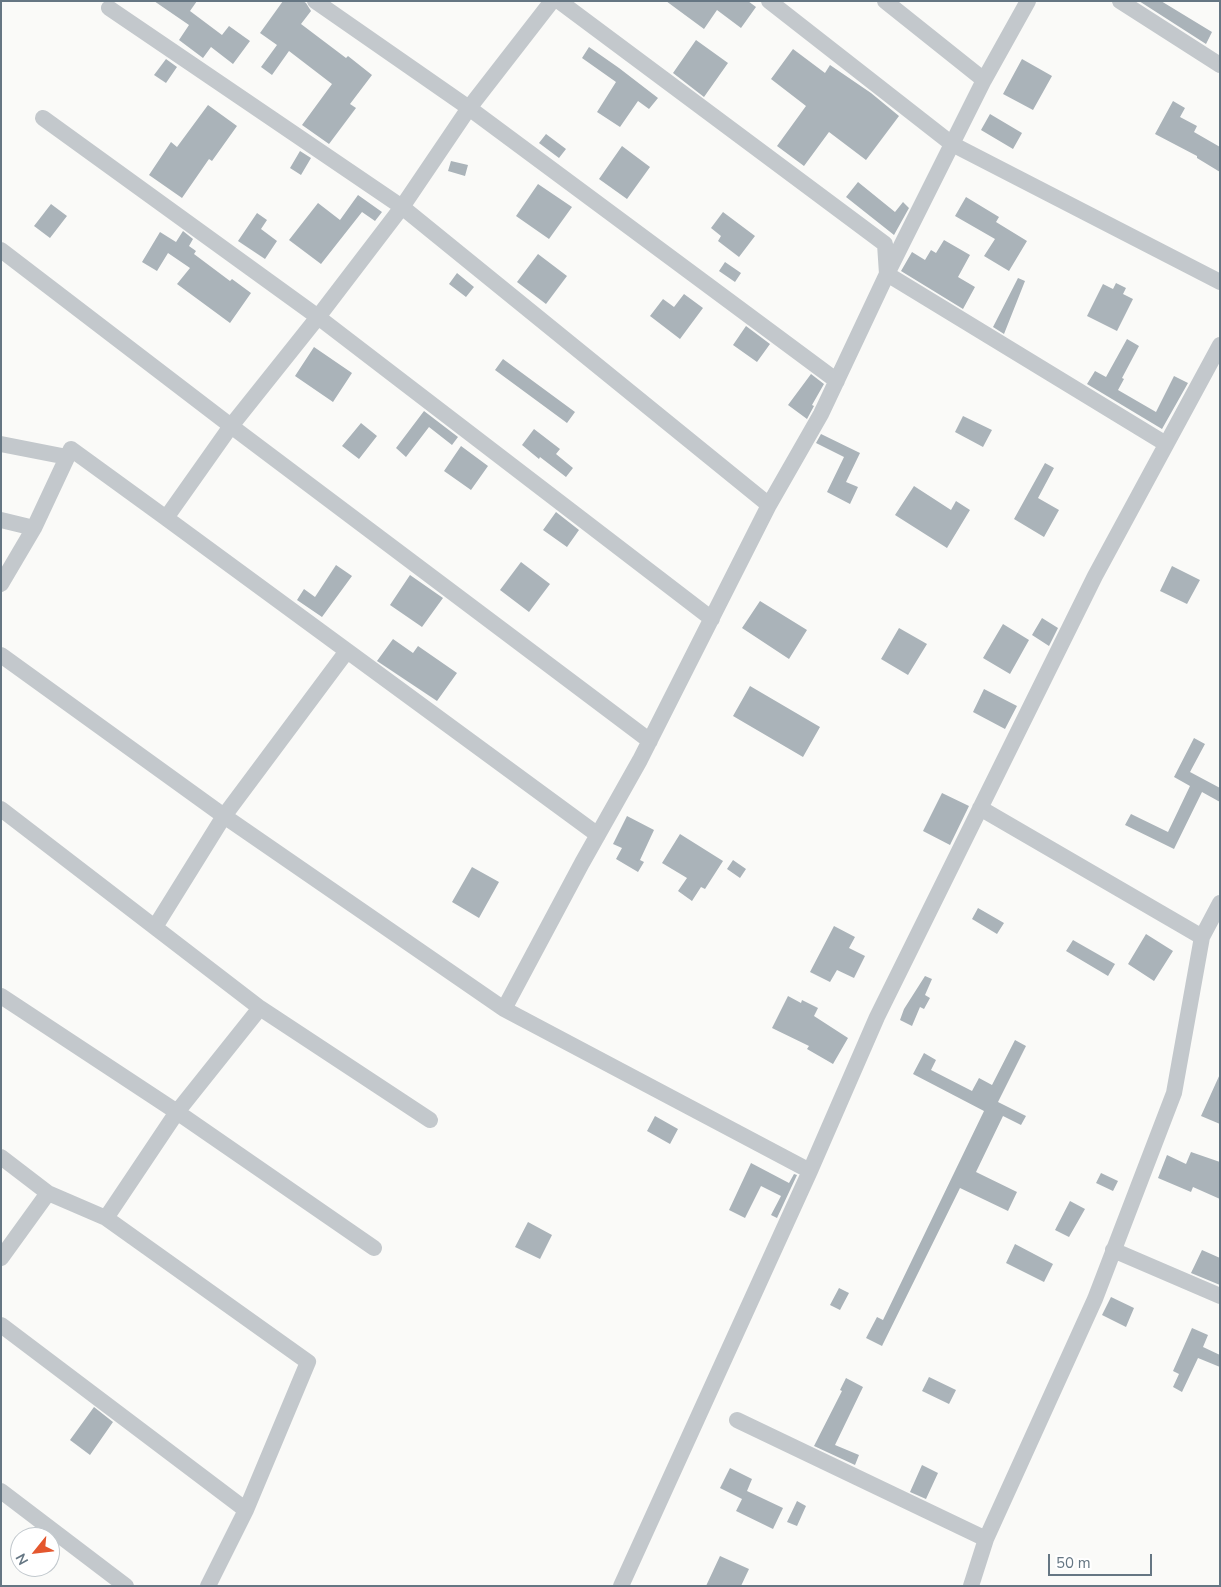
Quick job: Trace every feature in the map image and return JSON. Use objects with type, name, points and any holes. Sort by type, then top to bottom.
[{"type":"street","points":[[315,1],[469,108],[838,381]]},
{"type":"street","points":[[166,518],[231,426],[402,207],[469,108],[552,1]]},
{"type":"street","points":[[559,1],[885,244],[887,274]]},
{"type":"street","points":[[769,1],[952,144],[1220,282]]},
{"type":"street","points":[[885,1],[984,80]]},
{"type":"street","points":[[504,1009],[650,741],[769,505],[821,414],[887,274],[984,80],[1028,1]]},
{"type":"street","points":[[1120,1],[1220,65]]},
{"type":"street","points":[[109,8],[402,207],[769,505]]},
{"type":"street","points":[[43,118],[318,317],[712,619]]},
{"type":"street","points":[[1,250],[231,426],[650,741]]},
{"type":"street","points":[[887,274],[1166,444]]},
{"type":"street","points":[[621,1586],[810,1171],[877,1017],[1095,576],[1220,345]]},
{"type":"street","points":[[1,444],[67,457]]},
{"type":"street","points":[[1,584],[34,528],[71,449],[598,835]]},
{"type":"street","points":[[1,520],[34,528]]},
{"type":"street","points":[[154,927],[224,816],[347,651]]},
{"type":"street","points":[[1,655],[224,816],[504,1009],[810,1171]]},
{"type":"street","points":[[980,808],[1202,937]]},
{"type":"street","points":[[1,809],[260,1008],[430,1120]]},
{"type":"street","points":[[971,1586],[986,1539],[1094,1299],[1174,1093],[1202,937],[1220,903]]},
{"type":"street","points":[[1,996],[177,1112],[374,1248]]},
{"type":"street","points":[[106,1218],[177,1112],[260,1008]]},
{"type":"street","points":[[1,1157],[48,1193],[106,1218],[308,1362],[246,1510],[208,1586]]},
{"type":"street","points":[[1,1258],[48,1193]]},
{"type":"street","points":[[1113,1250],[1220,1296]]},
{"type":"street","points":[[1,1325],[246,1510]]},
{"type":"street","points":[[737,1420],[986,1539]]},
{"type":"street","points":[[1,1491],[126,1586]]},
{"type":"building","points":[[154,1],[197,1],[190,11],[222,35],[229,26],[250,41],[233,64],[211,47],[203,58],[179,40],[189,25]]},
{"type":"building","points":[[283,1],[303,1],[306,3],[311,11],[301,24],[372,75],[350,104],[356,108],[329,144],[302,125],[332,84],[289,51],[272,75],[261,67],[277,45],[260,33]]},
{"type":"building","points":[[666,1],[748,1],[756,7],[741,28],[717,10],[704,29]]},
{"type":"building","points":[[1139,1],[1161,1],[1212,32],[1206,44]]},
{"type":"building","points":[[696,40],[728,63],[704,97],[673,73]]},
{"type":"building","points":[[589,47],[658,98],[649,109],[638,101],[620,127],[597,112],[616,82],[582,58]]},
{"type":"building","points":[[793,49],[825,73],[830,65],[871,93],[899,116],[866,160],[829,132],[804,166],[777,146],[806,106],[771,79]]},
{"type":"building","points":[[166,59],[177,67],[166,83],[154,75]]},
{"type":"building","points":[[1022,59],[1052,76],[1033,110],[1003,94]]},
{"type":"building","points":[[1173,101],[1185,108],[1180,117],[1197,126],[1194,132],[1220,147],[1220,172],[1197,158],[1197,156],[1155,134]]},
{"type":"building","points":[[208,105],[237,126],[212,161],[209,159],[182,198],[149,175],[171,142],[177,147]]},
{"type":"building","points":[[990,114],[1022,133],[1013,149],[981,130]]},
{"type":"building","points":[[546,134],[566,149],[559,158],[539,143]]},
{"type":"building","points":[[622,146],[650,167],[627,199],[599,179]]},
{"type":"building","points":[[300,151],[311,158],[301,175],[290,168]]},
{"type":"building","points":[[451,161],[468,165],[465,176],[448,171]]},
{"type":"building","points":[[858,182],[895,212],[903,202],[909,208],[894,235],[846,197]]},
{"type":"building","points":[[538,184],[572,207],[549,239],[516,216]]},
{"type":"building","points":[[358,195],[382,212],[375,221],[362,212],[321,264],[289,240],[318,203],[340,220]]},
{"type":"building","points":[[966,197],[999,217],[996,222],[1027,241],[1009,271],[984,256],[995,239],[955,216]]},
{"type":"building","points":[[51,204],[67,216],[50,238],[34,226]]},
{"type":"building","points":[[723,212],[755,236],[739,257],[718,241],[721,236],[711,228]]},
{"type":"building","points":[[257,213],[267,220],[261,229],[277,241],[265,259],[238,241]]},
{"type":"building","points":[[183,231],[193,239],[189,246],[196,251],[194,254],[230,281],[232,279],[251,293],[230,323],[177,284],[190,268],[168,253],[157,271],[142,262],[160,232],[176,242]]},
{"type":"building","points":[[944,240],[970,255],[958,277],[975,287],[963,309],[901,271],[912,252],[925,260],[931,250],[936,253]]},
{"type":"building","points":[[538,254],[567,276],[546,304],[517,282]]},
{"type":"building","points":[[725,262],[741,273],[735,282],[719,271]]},
{"type":"building","points":[[457,273],[474,287],[466,297],[449,284]]},
{"type":"building","points":[[1018,278],[1025,281],[1004,334],[993,327]]},
{"type":"building","points":[[1116,283],[1126,288],[1123,294],[1133,299],[1117,331],[1087,316],[1103,284],[1113,289]]},
{"type":"building","points":[[684,294],[703,308],[680,339],[650,316],[663,299],[674,307]]},
{"type":"building","points":[[746,326],[770,344],[757,362],[733,345]]},
{"type":"building","points":[[1127,339],[1139,346],[1122,378],[1124,379],[1118,390],[1156,412],[1174,376],[1188,383],[1162,429],[1087,384],[1095,371],[1106,377]]},
{"type":"building","points":[[314,347],[352,373],[333,402],[295,376]]},
{"type":"building","points":[[503,359],[575,412],[567,423],[495,370]]},
{"type":"building","points":[[811,374],[824,384],[812,405],[814,406],[807,419],[788,405]]},
{"type":"building","points":[[424,411],[458,437],[452,445],[429,427],[406,457],[396,448]]},
{"type":"building","points":[[963,416],[992,430],[983,447],[955,432]]},
{"type":"building","points":[[361,423],[377,436],[359,459],[342,446]]},
{"type":"building","points":[[534,429],[560,449],[556,454],[573,468],[566,477],[522,445]]},
{"type":"building","points":[[821,434],[860,453],[846,482],[858,487],[850,504],[827,492],[844,457],[816,443]]},
{"type":"building","points":[[461,446],[488,466],[471,490],[444,471]]},
{"type":"building","points":[[1045,463],[1054,468],[1038,498],[1059,510],[1044,537],[1014,519]]},
{"type":"building","points":[[914,486],[951,510],[956,501],[970,510],[947,548],[895,515]]},
{"type":"building","points":[[556,512],[579,530],[567,547],[543,530]]},
{"type":"building","points":[[521,562],[550,584],[529,612],[500,590]]},
{"type":"building","points":[[336,565],[352,576],[322,617],[297,600],[304,589],[315,597]]},
{"type":"building","points":[[1172,566],[1200,580],[1187,604],[1160,591]]},
{"type":"building","points":[[410,575],[443,598],[422,627],[390,605]]},
{"type":"building","points":[[760,601],[807,630],[789,659],[742,628]]},
{"type":"building","points":[[1042,618],[1058,628],[1049,646],[1032,635]]},
{"type":"building","points":[[1003,624],[1029,640],[1010,674],[983,658]]},
{"type":"building","points":[[899,628],[927,644],[908,675],[881,659]]},
{"type":"building","points":[[393,639],[413,653],[418,646],[457,673],[437,701],[377,661]]},
{"type":"building","points":[[750,686],[820,727],[803,757],[733,716]]},
{"type":"building","points":[[984,689],[1017,706],[1005,729],[973,712]]},
{"type":"building","points":[[1194,738],[1205,744],[1190,772],[1220,788],[1220,802],[1202,792],[1174,849],[1125,825],[1131,814],[1168,832],[1190,786],[1174,777]]},
{"type":"building","points":[[942,793],[969,806],[950,845],[923,831]]},
{"type":"building","points":[[627,816],[654,830],[640,860],[644,862],[638,872],[616,859],[622,848],[613,844]]},
{"type":"building","points":[[680,834],[723,861],[705,889],[701,887],[692,901],[678,891],[687,878],[662,863]]},
{"type":"building","points":[[733,860],[746,869],[740,878],[727,869]]},
{"type":"building","points":[[472,867],[499,882],[479,918],[452,902]]},
{"type":"building","points":[[978,908],[1004,923],[997,934],[972,919]]},
{"type":"building","points":[[834,926],[855,937],[849,948],[865,956],[854,978],[837,970],[830,982],[810,972]]},
{"type":"building","points":[[1146,934],[1173,951],[1154,981],[1128,964]]},
{"type":"building","points":[[1073,940],[1115,964],[1108,976],[1066,951]]},
{"type":"building","points":[[925,976],[932,979],[925,995],[930,998],[924,1009],[920,1007],[912,1026],[900,1020],[904,1009]]},
{"type":"building","points":[[788,996],[801,1003],[802,1000],[818,1008],[814,1016],[848,1038],[833,1064],[807,1049],[809,1046],[772,1028]]},
{"type":"building","points":[[1015,1040],[1026,1046],[998,1102],[1026,1116],[1021,1125],[1003,1116],[976,1172],[1017,1192],[1008,1211],[960,1188],[882,1346],[866,1338],[877,1317],[883,1320],[984,1111],[913,1074],[924,1053],[936,1060],[931,1070],[972,1091],[979,1078],[992,1085]]},
{"type":"building","points":[[1220,1074],[1220,1124],[1201,1116]]},
{"type":"building","points":[[655,1116],[678,1129],[670,1144],[647,1131]]},
{"type":"building","points":[[1191,1152],[1220,1162],[1220,1199],[1193,1187],[1191,1192],[1158,1178],[1167,1155],[1186,1164]]},
{"type":"building","points":[[751,1163],[789,1183],[794,1174],[797,1175],[777,1218],[771,1215],[781,1196],[761,1186],[745,1218],[729,1210]]},
{"type":"building","points":[[1101,1173],[1118,1181],[1113,1191],[1096,1183]]},
{"type":"building","points":[[1070,1201],[1085,1209],[1069,1237],[1055,1230]]},
{"type":"building","points":[[528,1222],[552,1235],[540,1259],[515,1247]]},
{"type":"building","points":[[1015,1244],[1053,1264],[1044,1282],[1006,1263]]},
{"type":"building","points":[[1202,1250],[1220,1258],[1220,1285],[1191,1273]]},
{"type":"building","points":[[839,1288],[849,1293],[840,1310],[830,1305]]},
{"type":"building","points":[[1111,1297],[1134,1308],[1126,1327],[1102,1315]]},
{"type":"building","points":[[1192,1328],[1208,1335],[1203,1347],[1220,1355],[1220,1367],[1198,1358],[1182,1392],[1173,1387],[1179,1374],[1173,1371]]},
{"type":"building","points":[[929,1377],[956,1390],[949,1404],[922,1391]]},
{"type":"building","points":[[846,1378],[863,1387],[835,1445],[859,1455],[855,1465],[814,1446],[842,1391],[840,1390]]},
{"type":"building","points":[[94,1407],[113,1422],[90,1455],[70,1440]]},
{"type":"building","points":[[922,1465],[938,1473],[926,1499],[910,1492]]},
{"type":"building","points":[[730,1468],[752,1479],[747,1491],[783,1508],[773,1529],[736,1511],[742,1499],[720,1488]]},
{"type":"building","points":[[797,1501],[806,1506],[797,1526],[787,1522]]},
{"type":"building","points":[[720,1556],[749,1569],[741,1586],[706,1586]]}]
